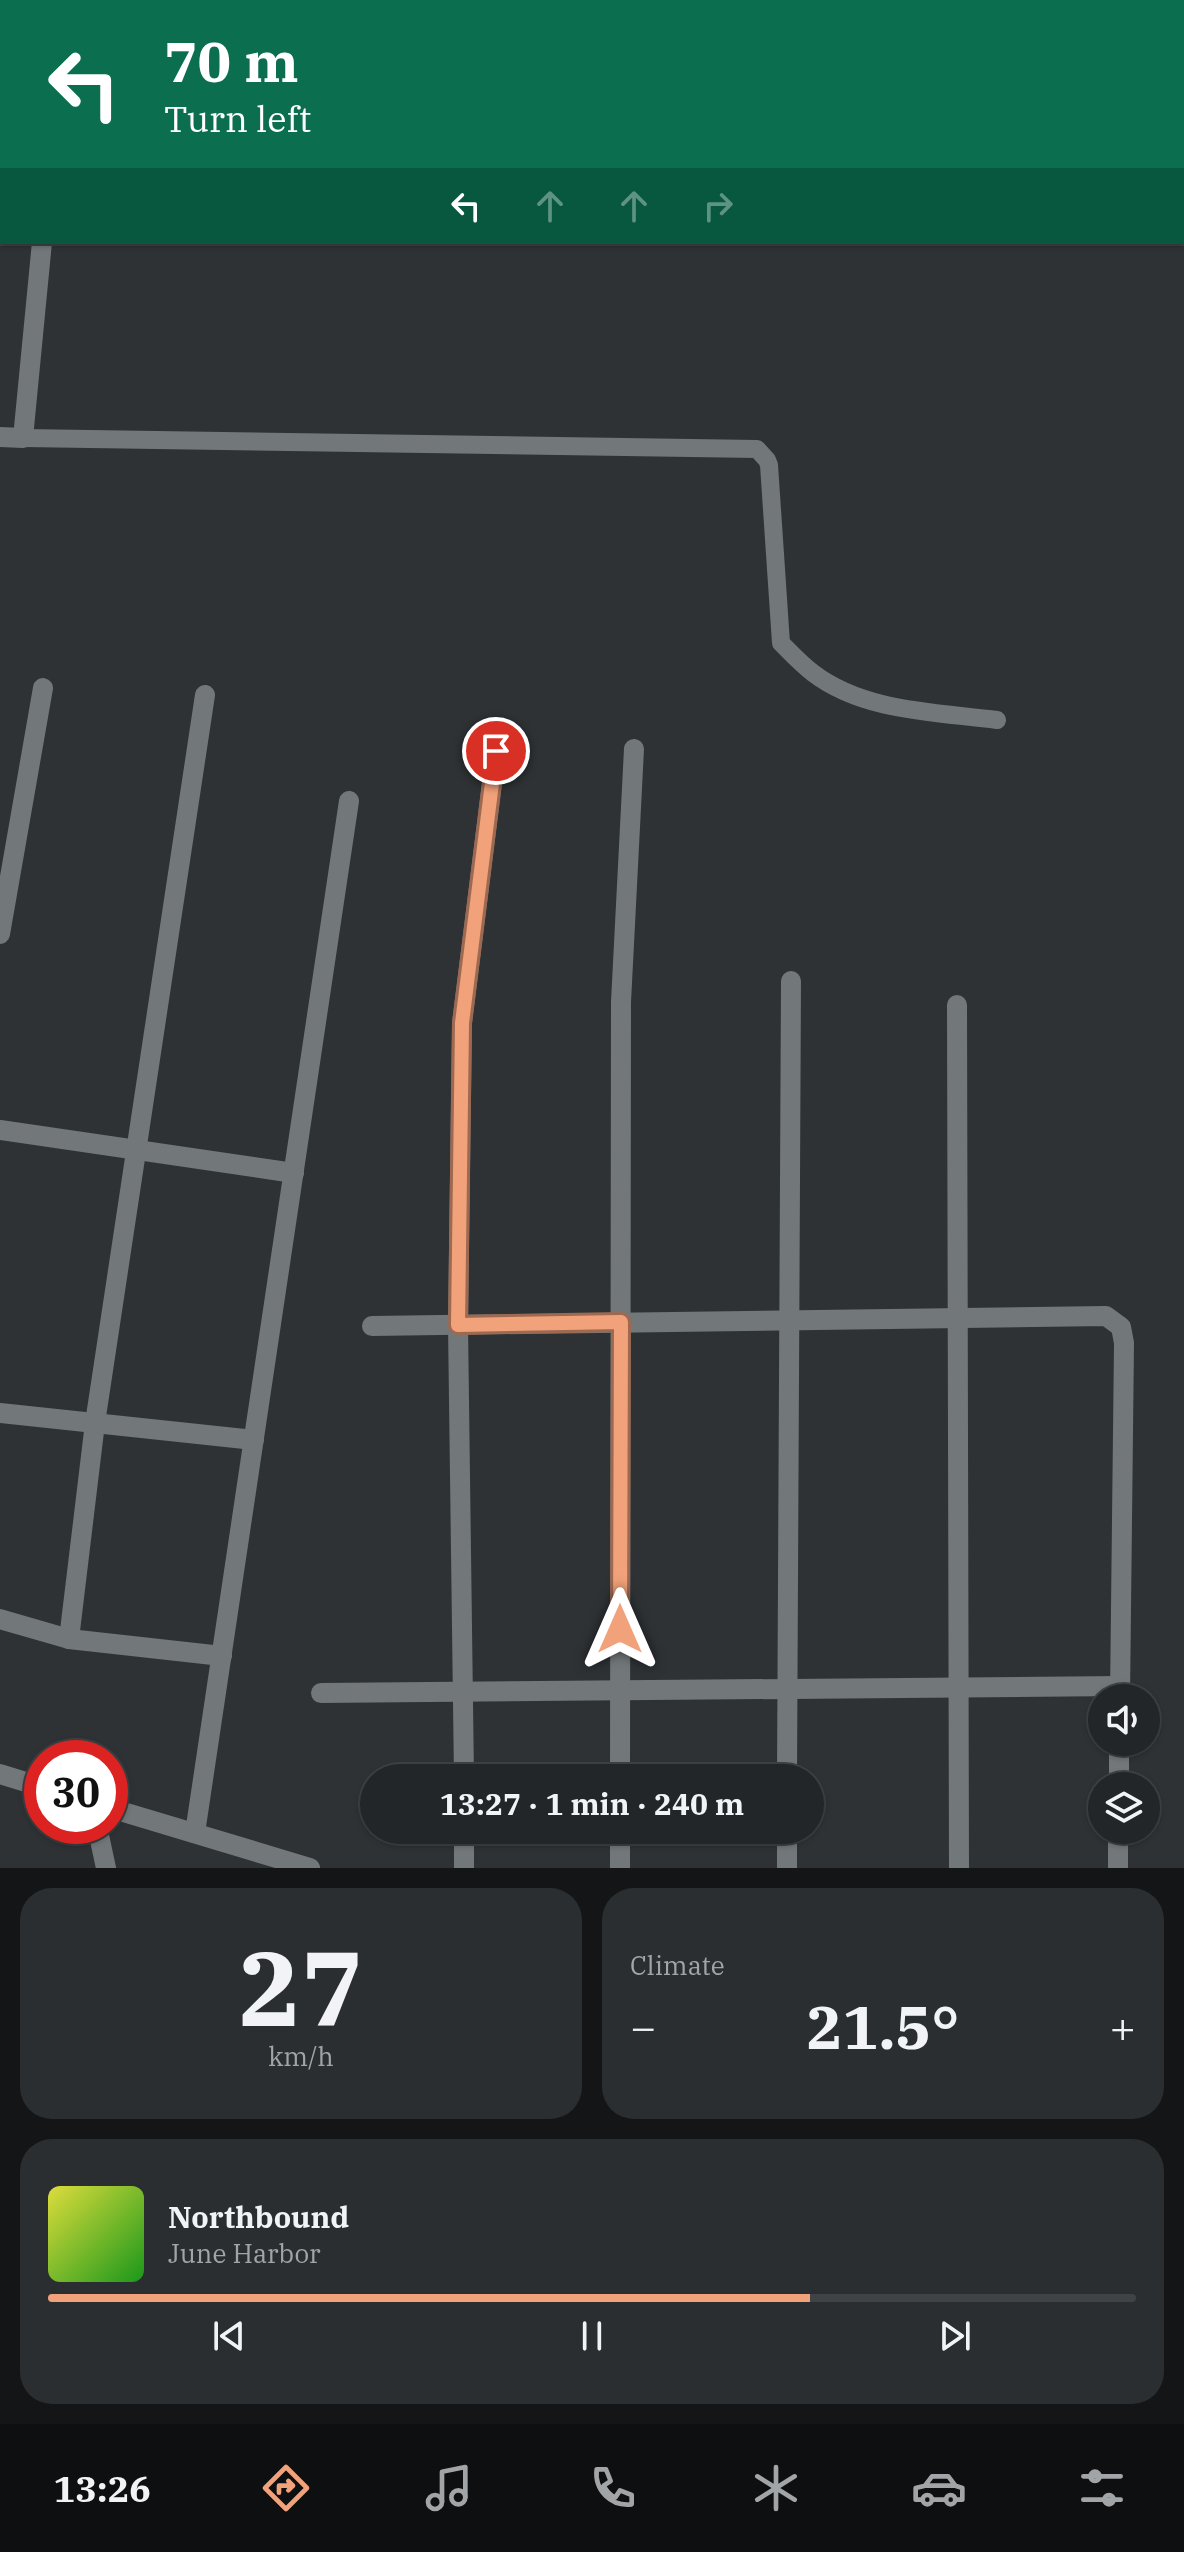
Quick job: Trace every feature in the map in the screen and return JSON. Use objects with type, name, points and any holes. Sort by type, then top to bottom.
[{"type":"street","points":[[0,437],[23,438],[42,244]]},
{"type":"street","points":[[0,934],[43,688]]},
{"type":"street","points":[[69,1639],[95,1423],[205,695]]},
{"type":"street","points":[[620,1764],[621,1002],[634,749]]},
{"type":"street","points":[[464,1764],[458,1325],[462,1023],[496,751]]},
{"type":"street","points":[[195,1833],[349,801]]},
{"type":"street","points":[[787,1764],[791,981]]},
{"type":"street","points":[[957,1005],[959,1868]]},
{"type":"street","points":[[0,1130],[294,1173]]},
{"type":"street","points":[[372,1326],[1106,1316],[1121,1327],[1124,1343],[1120,1684]]},
{"type":"street","points":[[0,1413],[254,1440]]},
{"type":"street","points":[[0,1619],[69,1639],[222,1656]]},
{"type":"street","points":[[321,1693],[958,1687],[1088,1691]]},
{"type":"street","points":[[0,1774],[24,1781]]},
{"type":"street","points":[[128,1813],[310,1868]]},
{"type":"street","points":[[101,1844],[106,1868]]},
{"type":"street","points":[[464,1844],[464,1868]]},
{"type":"street","points":[[620,1844],[620,1868]]},
{"type":"street","points":[[787,1844],[787,1868]]},
{"type":"street","points":[[1118,1844],[1118,1868]]},
{"type":"lane","points":[[23,438],[757,449],[769,465],[781,643],[813,673],[850,694],[889,706],[997,720]]},
{"type":"route","points":[[496,751],[462,1023],[458,1325],[621,1322],[620,1629]]}]
